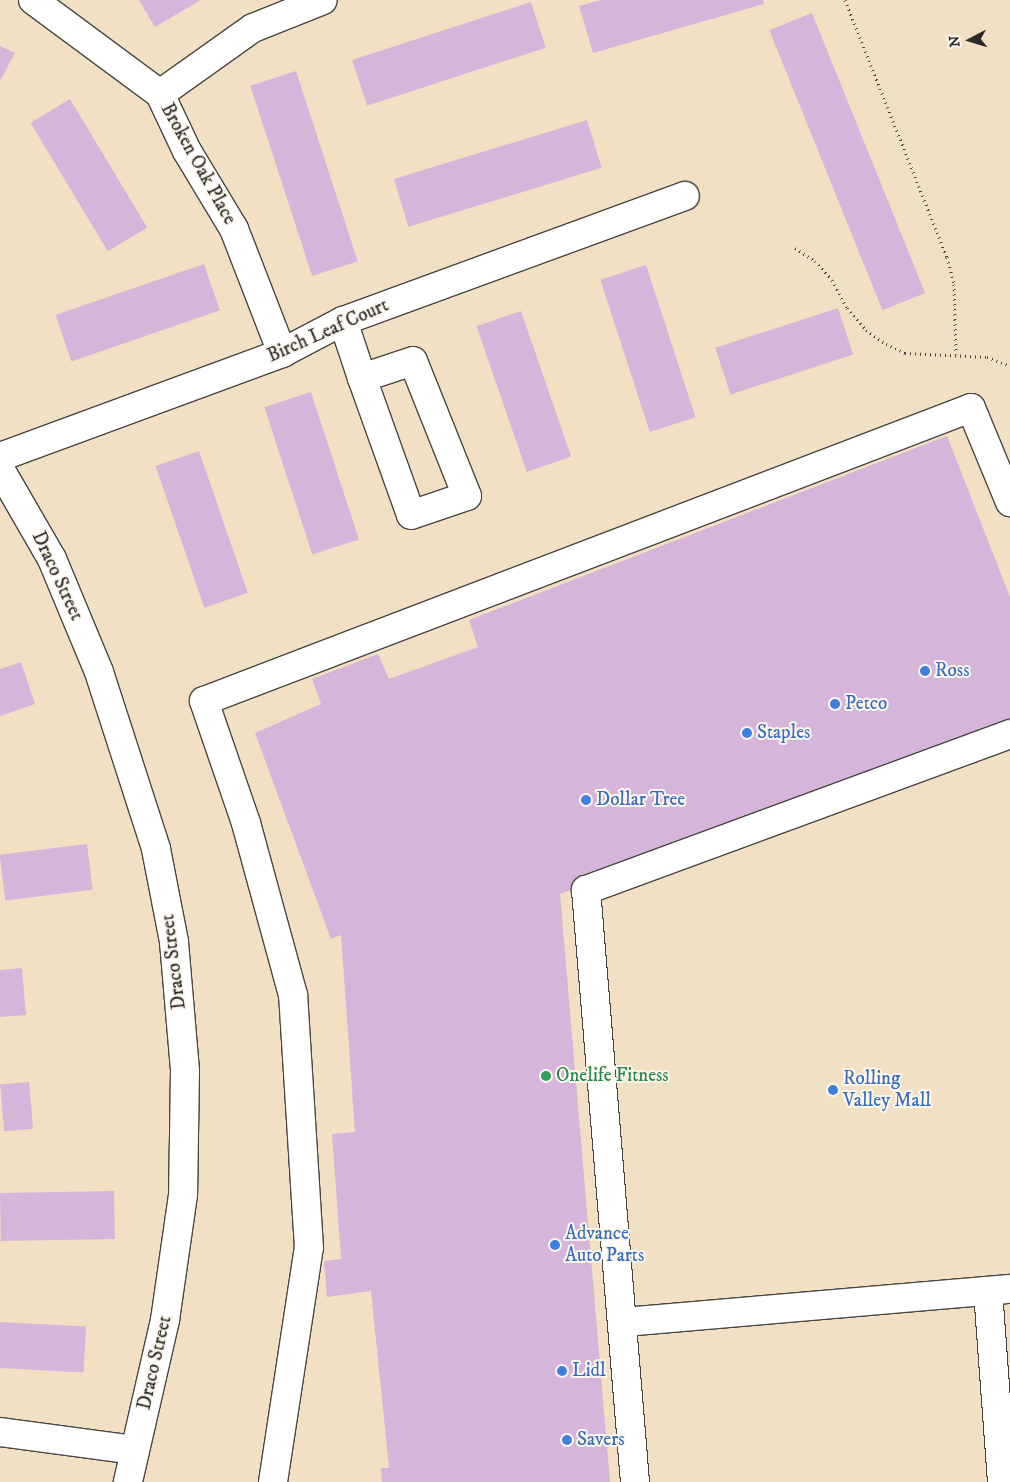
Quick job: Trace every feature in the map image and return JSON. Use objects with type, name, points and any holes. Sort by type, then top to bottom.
[{"type":"street","name":"Broken Oak Place","points":[[33,0],[160,94],[187,152],[234,229],[282,353]]},
{"type":"street","points":[[160,94],[253,28],[323,0]]},
{"type":"street","name":"Birch Leaf Court","points":[[0,457],[282,353],[343,321],[685,196]]},
{"type":"street","points":[[343,321],[362,378],[411,515],[467,496],[413,361],[362,378]]},
{"type":"street","points":[[272,1482],[309,1248],[293,995],[246,823],[204,701],[971,408],[1010,502]]},
{"type":"street","name":"Draco Street","points":[[0,469],[52,559],[99,672],[156,849],[174,942],[185,1071],[183,1194],[166,1320],[128,1482]]},
{"type":"street","points":[[634,1482],[624,1322],[586,890],[1010,734]]},
{"type":"street","points":[[624,1322],[999,1290],[1002,1482]]},
{"type":"street","points":[[0,1432],[135,1450]]},
{"type":"path","points":[[845,0],[947,257],[954,284],[956,354]]},
{"type":"path","points":[[795,248],[816,261],[832,280],[847,308],[866,330],[886,344],[905,353],[987,357],[1010,366]]},
{"type":"building","points":[[139,0],[201,0],[155,27]]},
{"type":"building","points":[[601,0],[763,0],[764,4],[593,53],[579,6]]},
{"type":"building","points":[[531,2],[546,48],[367,106],[352,60]]},
{"type":"building","points":[[812,13],[925,293],[882,310],[769,30]]},
{"type":"building","points":[[0,46],[15,53],[0,81]]},
{"type":"building","points":[[296,71],[358,261],[312,276],[250,86]]},
{"type":"building","points":[[70,99],[147,228],[108,251],[31,123]]},
{"type":"building","points":[[587,120],[602,168],[408,227],[394,179]]},
{"type":"building","points":[[204,264],[220,310],[72,361],[56,315]]},
{"type":"building","points":[[646,265],[695,417],[650,432],[600,280]]},
{"type":"building","points":[[838,308],[853,355],[730,394],[715,348]]},
{"type":"building","points":[[521,311],[571,457],[527,472],[477,326]]},
{"type":"building","points":[[311,392],[359,539],[312,555],[264,407]]},
{"type":"building","points":[[947,436],[1010,597],[1010,725],[560,894],[610,1482],[382,1482],[381,1468],[389,1468],[371,1291],[327,1297],[324,1261],[341,1259],[332,1134],[355,1132],[341,935],[331,939],[255,733],[321,704],[312,679],[378,654],[389,679],[478,647],[469,620]]},
{"type":"building","points":[[199,451],[248,593],[204,608],[156,466]]},
{"type":"building","points":[[21,662],[35,704],[0,716],[0,669]]},
{"type":"building","points":[[87,844],[93,890],[5,900],[0,855]]},
{"type":"building","points":[[22,968],[26,1015],[0,1017],[0,970]]},
{"type":"building","points":[[29,1082],[33,1129],[4,1131],[0,1085]]},
{"type":"building","points":[[114,1191],[115,1239],[1,1241],[0,1193]]},
{"type":"building","points":[[0,1322],[86,1327],[83,1372],[0,1368]]},
{"type":"place","name":"Ross","points":[[925,671]]},
{"type":"place","name":"Petco","points":[[835,704]]},
{"type":"place","name":"Staples","points":[[747,733]]},
{"type":"place","name":"Dollar Tree","points":[[586,800]]},
{"type":"place","name":"Onelife Fitness","points":[[546,1076]]},
{"type":"place","name":"Rolling Valley Mall","points":[[833,1090]]},
{"type":"place","name":"Advance Auto Parts","points":[[555,1245]]},
{"type":"place","name":"Lidl","points":[[562,1371]]},
{"type":"place","name":"Savers","points":[[567,1440]]}]
